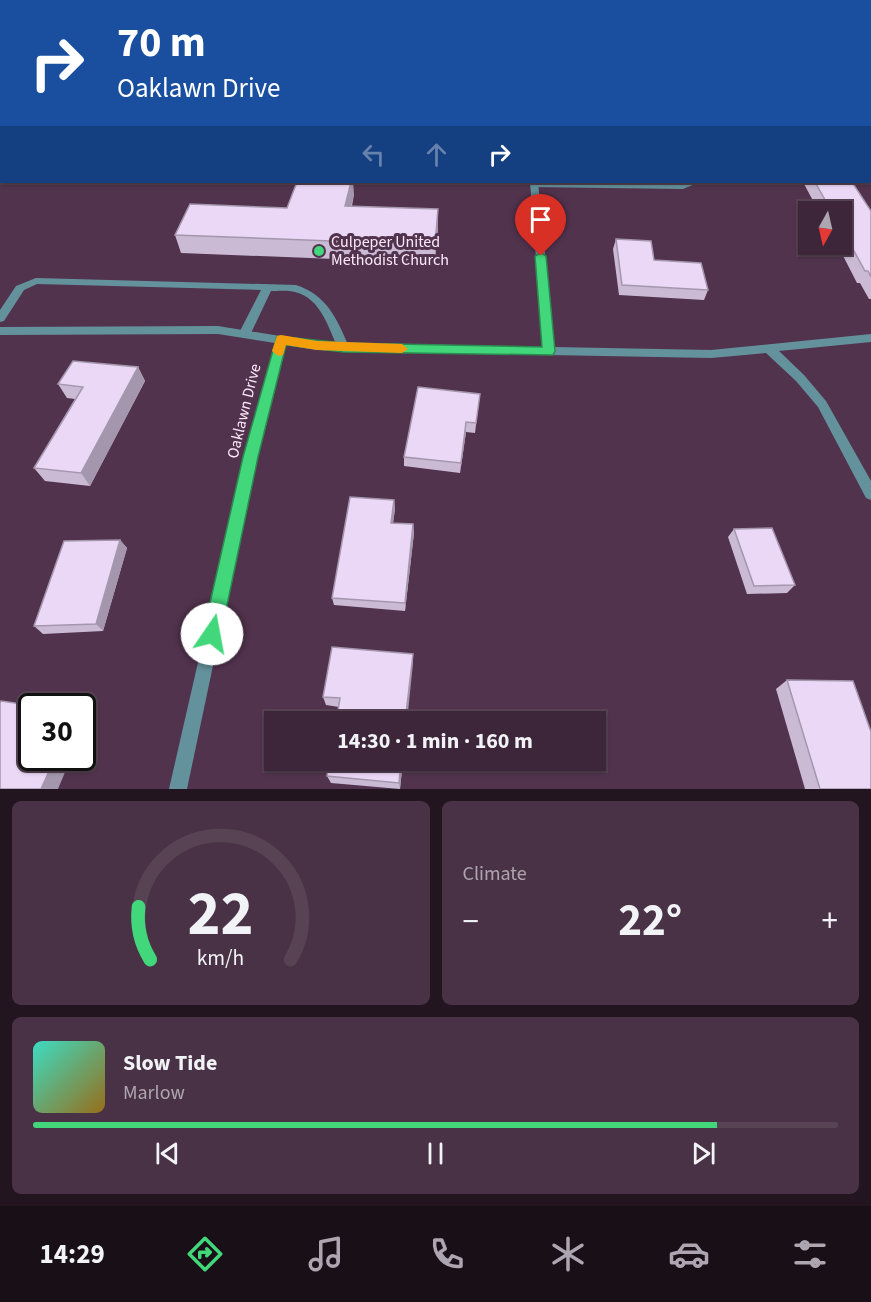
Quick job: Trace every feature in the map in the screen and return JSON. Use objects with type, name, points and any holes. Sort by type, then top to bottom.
[{"type":"street","points":[[549,351],[534,183],[683,186],[693,183]]},
{"type":"street","points":[[0,318],[20,288],[36,281],[296,288],[316,297],[328,312],[343,347]]},
{"type":"street","points":[[245,333],[268,286]]},
{"type":"street","points":[[0,331],[218,330],[343,347],[711,354],[770,350],[871,338]]},
{"type":"street","name":"Oaklawn Drive","points":[[178,789],[251,457],[281,340]]},
{"type":"street","points":[[770,350],[800,378],[822,404],[871,494]]},
{"type":"building","points":[[297,183],[351,183],[345,206],[438,209],[435,245],[175,235],[190,204],[287,208]]},
{"type":"building","points":[[816,183],[853,183],[871,211],[871,277],[868,271],[865,271],[852,247],[852,201],[826,201]]},
{"type":"building","points":[[616,239],[651,241],[654,260],[701,263],[708,290],[622,285]]},
{"type":"building","points":[[73,361],[138,367],[81,473],[34,468],[83,387],[58,384]]},
{"type":"building","points":[[418,387],[480,394],[476,423],[466,422],[461,463],[404,457]]},
{"type":"building","points":[[350,497],[394,500],[391,523],[413,524],[405,603],[332,598]]},
{"type":"building","points":[[772,528],[795,585],[754,586],[734,529]]},
{"type":"building","points":[[120,540],[96,624],[34,626],[64,541]]},
{"type":"building","points":[[332,647],[413,654],[406,711],[338,711],[340,698],[323,697]]},
{"type":"building","points":[[787,680],[853,681],[871,732],[871,789],[820,789]]},
{"type":"building","points":[[1,701],[18,703],[18,771],[49,771],[41,789],[0,789]]},
{"type":"building","points":[[328,771],[400,771],[399,783],[327,776]]},
{"type":"slow traffic","points":[[278,351],[281,340],[317,346],[402,349]]},
{"type":"place","name":"Culpeper United Methodist Church","points":[[319,251]]},
{"type":"route","points":[[212,634],[251,457],[281,340],[317,346],[549,351],[541,256]]}]
